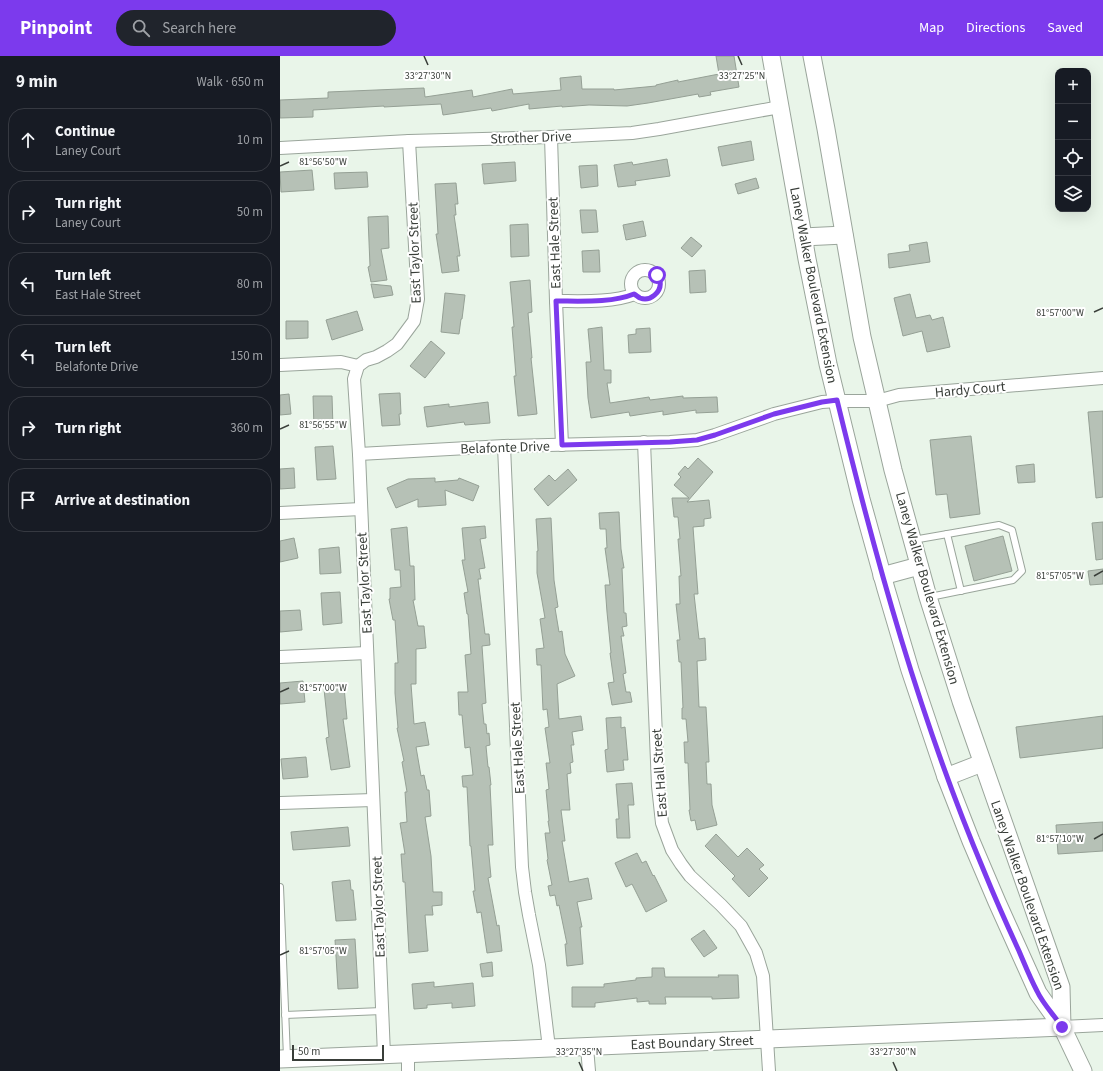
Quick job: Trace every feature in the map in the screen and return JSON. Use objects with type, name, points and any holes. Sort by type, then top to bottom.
[{"type":"main road","name":"Laney Walker Boulevard Extension","points":[[772,56],[803,237],[825,349],[861,499],[910,670],[946,777],[986,875],[1038,993],[1062,1027]]},
{"type":"main road","name":"Laney Walker Boulevard Extension","points":[[812,56],[862,337],[891,462],[928,597],[961,701],[1061,987],[1062,1027]]},
{"type":"main road","points":[[803,237],[844,235]]},
{"type":"main road","points":[[882,576],[919,566]]},
{"type":"main road","points":[[946,777],[982,763]]},
{"type":"main road","points":[[1062,1027],[1083,1071]]},
{"type":"main road","name":"East Boundary Street","points":[[283,1059],[1062,1027]]},
{"type":"street","name":"Strother Drive","points":[[280,148],[409,141],[551,137],[642,132],[780,107]]},
{"type":"street","name":"East Hale Street","points":[[551,137],[562,445]]},
{"type":"street","name":"East Taylor Street","points":[[384,1055],[359,454],[354,379],[358,366],[366,360],[376,357],[397,344],[414,321],[418,299],[409,141]]},
{"type":"street","points":[[556,301],[605,300],[626,297],[634,294]]},
{"type":"street","points":[[280,365],[341,362],[358,366]]},
{"type":"street","name":"Hardy Court","points":[[837,400],[877,401],[900,395],[1103,378]]},
{"type":"street","name":"Belafonte Drive","points":[[359,454],[504,446],[697,440],[774,414],[822,402],[837,400]]},
{"type":"street","name":"East Hall Street","points":[[644,442],[658,786],[662,823],[672,850],[680,864],[690,876],[741,926],[756,953],[763,976],[769,1071]]},
{"type":"street","name":"East Hale Street","points":[[504,446],[522,867],[528,915],[539,965],[549,1048]]},
{"type":"street","points":[[280,512],[361,510]]},
{"type":"street","points":[[280,657],[367,653]]},
{"type":"street","points":[[280,803],[373,800]]},
{"type":"street","name":"East Boundary Street","points":[[1062,1027],[1103,1025]]},
{"type":"street","points":[[587,1047],[589,1071]]},
{"type":"street","points":[[408,1054],[408,1071]]},
{"type":"lane","points":[[912,541],[999,525],[1012,530],[1022,570],[1012,580],[928,597]]},
{"type":"lane","points":[[947,534],[961,591]]},
{"type":"lane","points":[[280,887],[285,1015],[283,1059]]},
{"type":"lane","points":[[285,1015],[382,1011]]},
{"type":"building","points":[[716,56],[734,56],[739,87],[710,92],[711,95],[699,97],[698,94],[627,106],[589,105],[529,109],[529,104],[492,111],[491,108],[443,115],[441,104],[313,110],[313,117],[280,118],[280,100],[328,98],[328,92],[424,88],[425,97],[472,90],[473,97],[512,89],[513,94],[561,90],[560,78],[581,76],[582,89],[614,90],[656,86],[678,80],[678,82],[719,74]]},
{"type":"building","points":[[751,141],[754,160],[722,166],[718,147]]},
{"type":"building","points":[[667,159],[670,176],[635,181],[636,185],[618,187],[614,165],[632,162],[633,165]]},
{"type":"building","points":[[515,162],[516,181],[484,184],[482,164]]},
{"type":"building","points":[[597,165],[598,186],[581,188],[579,166]]},
{"type":"building","points":[[312,170],[314,190],[281,192],[280,172]]},
{"type":"building","points":[[367,172],[368,187],[335,189],[334,173]]},
{"type":"building","points":[[756,178],[759,188],[738,194],[735,184]]},
{"type":"building","points":[[456,183],[458,204],[455,204],[456,215],[454,215],[460,256],[457,256],[459,271],[442,273],[436,234],[438,234],[435,184]]},
{"type":"building","points":[[580,210],[596,210],[598,232],[582,233]]},
{"type":"building","points":[[388,216],[389,248],[381,249],[387,280],[371,282],[368,267],[370,266],[368,217]]},
{"type":"building","points":[[643,221],[646,236],[626,240],[623,225]]},
{"type":"building","points":[[528,224],[529,256],[511,257],[510,225]]},
{"type":"building","points":[[691,237],[702,246],[692,257],[681,248]]},
{"type":"building","points":[[927,242],[930,262],[889,268],[888,254],[910,251],[909,245]]},
{"type":"building","points":[[599,250],[600,272],[583,272],[582,251]]},
{"type":"building","points":[[705,270],[706,292],[690,293],[689,271]]},
{"type":"building","points":[[530,280],[532,312],[528,313],[537,414],[518,416],[514,376],[516,376],[512,327],[514,327],[510,282]]},
{"type":"building","points":[[371,284],[391,286],[393,295],[374,298]]},
{"type":"building","points":[[445,293],[465,295],[459,334],[441,332]]},
{"type":"building","points":[[910,294],[916,318],[930,315],[932,320],[943,317],[950,347],[927,352],[922,331],[903,336],[894,298]]},
{"type":"building","points":[[357,311],[363,330],[332,340],[326,320]]},
{"type":"building","points":[[286,321],[308,321],[308,338],[286,339]]},
{"type":"building","points":[[602,327],[604,370],[611,370],[611,383],[607,383],[610,403],[649,397],[650,400],[683,396],[683,398],[717,397],[718,412],[696,413],[696,410],[663,415],[663,411],[630,416],[629,412],[591,418],[588,398],[586,362],[591,362],[588,329]]},
{"type":"building","points":[[650,328],[651,352],[629,353],[628,335],[636,334],[636,329]]},
{"type":"building","points":[[431,341],[445,353],[425,378],[410,366]]},
{"type":"building","points":[[400,393],[400,425],[382,426],[379,394]]},
{"type":"building","points":[[289,394],[291,414],[280,415],[280,395]]},
{"type":"building","points":[[313,396],[332,396],[333,428],[314,429]]},
{"type":"building","points":[[488,402],[490,423],[465,425],[464,422],[427,427],[424,407],[449,404],[449,407]]},
{"type":"building","points":[[1103,411],[1103,497],[1096,498],[1088,412]]},
{"type":"building","points":[[971,436],[980,514],[950,518],[947,494],[936,495],[930,440]]},
{"type":"building","points":[[333,446],[336,479],[317,480],[315,447]]},
{"type":"building","points":[[698,458],[713,472],[687,502],[709,500],[711,518],[704,519],[704,526],[693,527],[698,594],[694,594],[699,639],[705,638],[706,660],[697,661],[699,707],[706,707],[709,762],[706,762],[707,784],[711,784],[712,805],[717,825],[697,830],[695,820],[691,821],[689,810],[688,763],[685,763],[684,742],[688,742],[686,719],[682,719],[681,662],[679,662],[677,640],[680,640],[676,604],[680,604],[679,576],[681,576],[678,539],[680,539],[678,517],[674,517],[672,498],[689,498],[674,485],[681,477],[678,474],[685,466],[688,469]]},
{"type":"building","points":[[1034,464],[1035,482],[1018,483],[1016,466]]},
{"type":"building","points":[[294,468],[295,488],[280,489],[280,469]]},
{"type":"building","points":[[568,469],[577,480],[548,506],[534,489],[549,475],[555,481]]},
{"type":"building","points":[[435,478],[435,482],[458,480],[459,478],[479,486],[473,501],[445,490],[446,505],[418,507],[418,499],[396,508],[387,488],[408,479]]},
{"type":"building","points":[[619,512],[621,549],[624,568],[622,568],[624,613],[626,613],[627,626],[622,627],[624,636],[621,636],[626,673],[623,674],[626,692],[630,692],[632,702],[612,705],[608,683],[614,682],[610,653],[605,585],[610,585],[605,548],[607,548],[606,529],[600,529],[599,513]]},
{"type":"building","points":[[551,518],[554,580],[558,607],[555,608],[559,632],[562,631],[565,654],[575,676],[557,684],[559,719],[581,716],[583,730],[572,732],[574,745],[571,745],[573,762],[570,763],[571,773],[567,774],[570,810],[561,810],[565,841],[562,841],[569,882],[588,878],[592,899],[577,902],[582,927],[580,927],[583,964],[567,966],[565,944],[567,944],[559,905],[557,906],[555,895],[550,896],[548,886],[552,885],[547,860],[545,833],[550,833],[546,790],[549,789],[546,763],[550,763],[545,728],[549,727],[547,709],[543,710],[541,665],[537,665],[536,649],[544,648],[540,619],[545,618],[537,573],[538,551],[536,519]]},
{"type":"building","points":[[1103,522],[1103,559],[1096,560],[1092,523]]},
{"type":"building","points":[[485,526],[486,538],[480,539],[485,568],[479,569],[481,579],[478,579],[485,634],[489,634],[490,645],[482,646],[486,703],[482,704],[484,724],[486,724],[487,734],[489,733],[490,745],[486,746],[491,785],[493,845],[488,845],[491,877],[488,878],[497,926],[499,925],[502,951],[487,953],[481,912],[477,913],[473,891],[475,891],[470,846],[467,787],[463,787],[462,776],[473,775],[470,747],[465,748],[462,715],[459,715],[458,692],[468,692],[465,655],[471,654],[468,614],[464,593],[468,592],[462,560],[465,560],[462,528]]},
{"type":"building","points":[[407,527],[410,566],[414,566],[415,600],[413,600],[418,626],[424,626],[426,648],[416,649],[416,684],[411,684],[414,724],[425,722],[429,745],[416,747],[421,776],[424,775],[427,790],[429,790],[431,816],[425,817],[431,856],[433,892],[442,892],[442,905],[432,906],[433,915],[425,915],[428,951],[409,953],[405,882],[403,882],[401,854],[405,854],[400,823],[407,822],[405,792],[407,792],[402,762],[404,761],[397,728],[395,663],[398,663],[395,620],[393,620],[389,599],[390,588],[401,587],[400,570],[395,570],[391,529]]},
{"type":"building","points":[[1003,536],[1012,571],[974,581],[965,546]]},
{"type":"building","points":[[294,538],[298,558],[280,562],[280,541]]},
{"type":"building","points":[[339,547],[341,573],[320,574],[319,549]]},
{"type":"building","points":[[1103,569],[1103,584],[1090,585],[1088,571]]},
{"type":"building","points":[[340,592],[342,623],[323,625],[321,593]]},
{"type":"building","points":[[300,610],[302,630],[280,632],[280,611]]},
{"type":"building","points":[[303,681],[305,702],[280,704],[280,683]]},
{"type":"building","points":[[344,687],[347,719],[343,719],[350,767],[331,770],[326,738],[329,737],[324,689]]},
{"type":"building","points":[[1103,716],[1103,748],[1020,758],[1016,727]]},
{"type":"building","points":[[621,717],[621,728],[625,727],[628,760],[623,760],[624,770],[607,772],[605,750],[608,749],[606,718]]},
{"type":"building","points":[[306,757],[308,777],[283,779],[281,759]]},
{"type":"building","points":[[632,783],[634,805],[628,805],[630,838],[617,838],[616,819],[619,819],[616,784]]},
{"type":"building","points":[[1103,822],[1103,851],[1058,854],[1056,825]]},
{"type":"building","points":[[348,827],[350,846],[293,850],[291,832]]},
{"type":"building","points":[[716,834],[738,857],[747,848],[764,865],[759,869],[768,878],[749,897],[732,879],[735,876],[705,846]]},
{"type":"building","points":[[637,853],[642,863],[646,861],[667,901],[646,912],[632,884],[626,887],[615,863]]},
{"type":"building","points":[[350,880],[351,890],[353,890],[356,920],[336,921],[332,882]]},
{"type":"building","points":[[704,930],[717,948],[704,957],[691,939]]},
{"type":"building","points":[[355,939],[358,988],[338,989],[335,940]]},
{"type":"building","points":[[492,962],[493,976],[482,977],[480,964]]},
{"type":"building","points":[[652,968],[664,968],[665,977],[719,977],[718,975],[738,975],[739,998],[712,999],[712,997],[665,997],[666,1004],[649,1004],[649,1001],[637,1002],[637,998],[595,1003],[595,1007],[572,1007],[572,987],[604,987],[604,984],[636,980],[636,978],[652,977]]},
{"type":"building","points":[[434,982],[434,987],[473,983],[475,1006],[452,1008],[452,1003],[427,1005],[427,1008],[414,1009],[412,984]]},
{"type":"route","points":[[657,275],[660,281],[660,286],[658,292],[651,298],[640,298],[634,294],[626,297],[605,300],[556,301],[562,445],[697,440],[774,414],[822,402],[837,400],[861,499],[886,589],[910,670],[946,777],[971,841],[1038,993],[1062,1027]]}]
